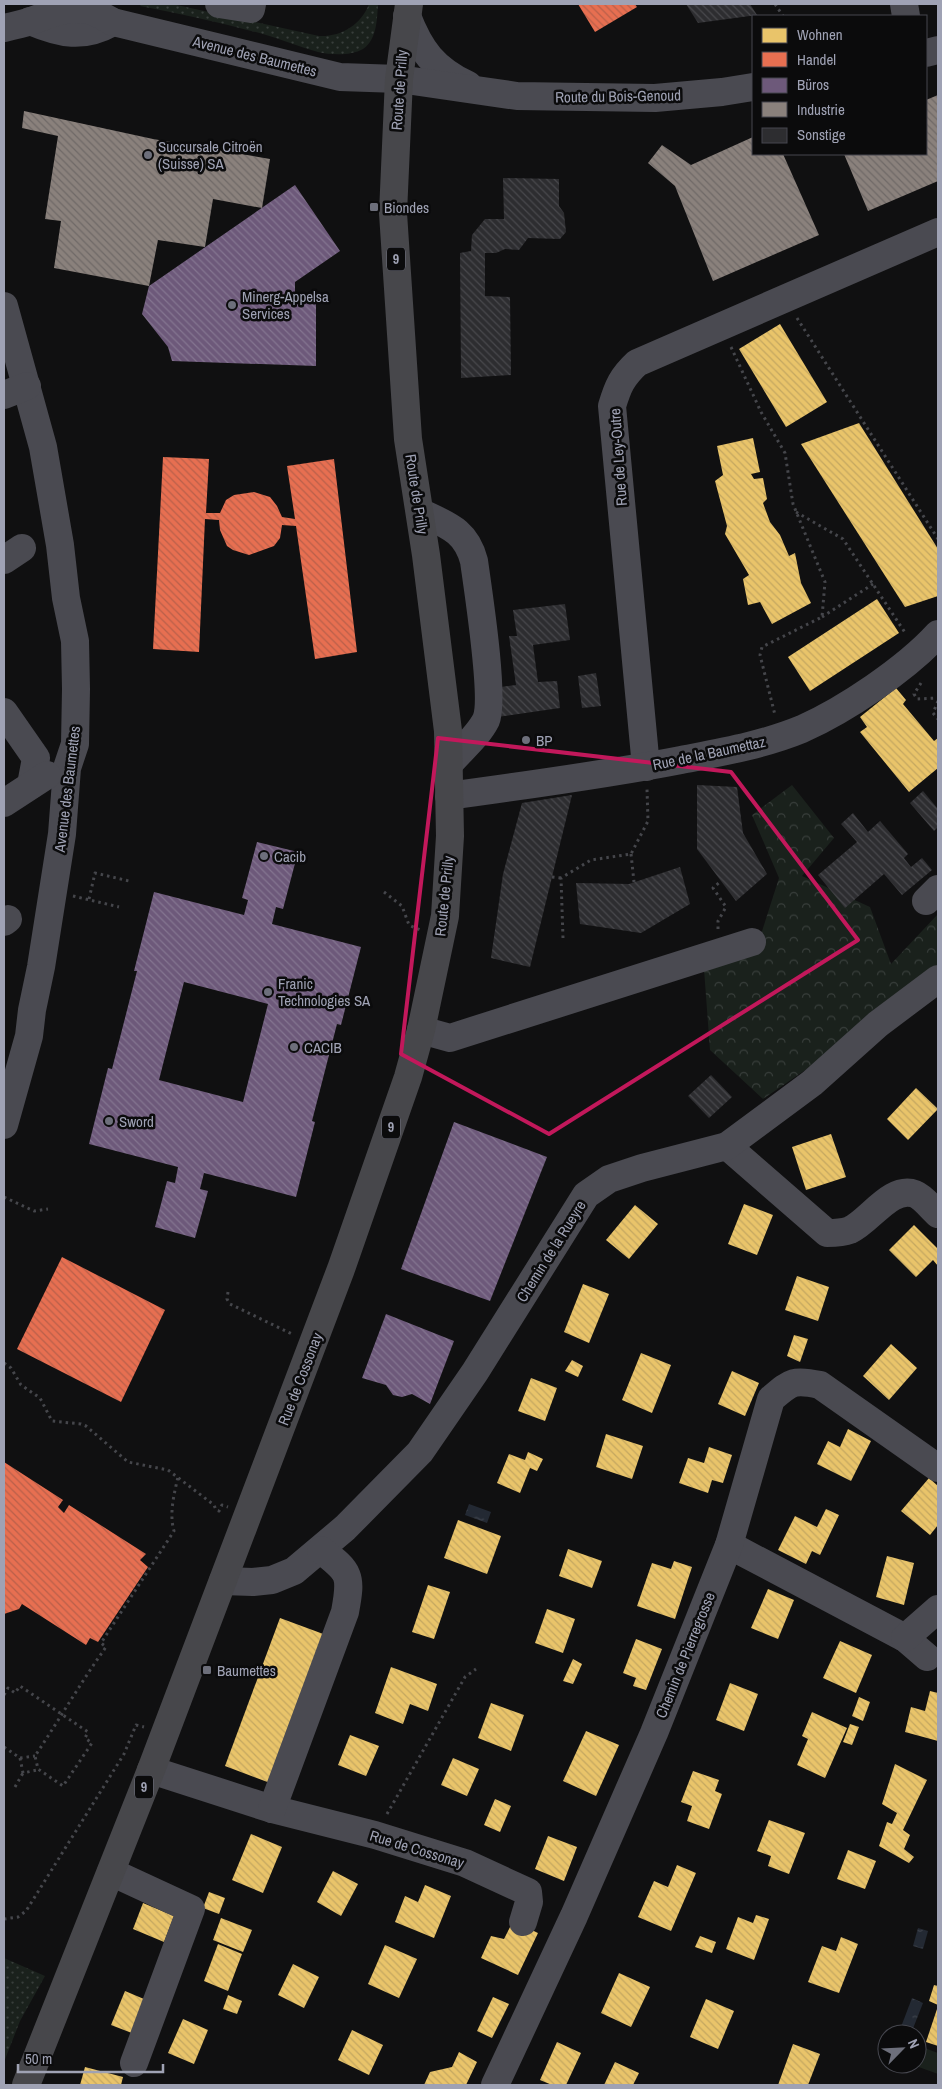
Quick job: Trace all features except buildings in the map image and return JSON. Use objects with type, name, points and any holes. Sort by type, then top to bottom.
[{"type":"main road","name":"Route de Prilly","points":[[408,10],[399,79],[393,213],[408,439],[420,512],[448,731],[450,836],[444,916],[432,982]]},
{"type":"main road","name":"Rue de Cossonay","points":[[26,2085],[151,1770],[341,1268],[408,1077],[432,982]]},
{"type":"street","points":[[219,4],[251,9],[252,4]]},
{"type":"street","name":"Avenue des Baumettes","points":[[4,28],[65,9],[80,9],[123,17],[340,76],[399,79]]},
{"type":"street","name":"Route du Bois-Genoud","points":[[408,10],[426,55],[452,77],[483,91]]},
{"type":"street","name":"Route du Bois-Genoud","points":[[399,79],[516,96],[655,98],[722,92],[752,86]]},
{"type":"street","name":"Rue de Ley-Outre","points":[[646,767],[612,406],[617,388],[625,374],[637,363],[938,232]]},
{"type":"street","name":"Avenue des Baumettes","points":[[4,306],[15,391],[43,447],[60,545],[66,598],[75,642],[75,744],[67,768],[62,834],[42,967],[32,1010],[30,1036],[4,1124]]},
{"type":"street","points":[[420,512],[457,530],[470,546],[476,580],[489,697],[486,719],[475,735],[448,764]]},
{"type":"street","name":"Rue de la Baumettaz","points":[[449,796],[646,767],[746,748],[780,737],[803,728],[860,697],[919,653],[938,634]]},
{"type":"street","points":[[4,712],[36,758],[31,785]]},
{"type":"street","points":[[5,799],[43,777],[67,768]]},
{"type":"street","points":[[421,1030],[450,1038],[752,942]]},
{"type":"street","name":"Chemin de la Rueyre","points":[[223,1581],[253,1582],[272,1580],[294,1571],[320,1550],[420,1452],[475,1372],[586,1194],[609,1179],[642,1168],[726,1146],[812,1083],[878,1024],[938,979]]},
{"type":"street","points":[[726,1146],[827,1233],[840,1233],[851,1229],[897,1193],[907,1192],[917,1195],[938,1214]]},
{"type":"street","name":"Chemin de Pierregrosse","points":[[495,2085],[574,1916],[646,1750],[729,1546],[771,1400],[790,1383],[806,1382],[820,1385],[938,1468]]},
{"type":"street","points":[[729,1546],[905,1638],[927,1657]]},
{"type":"street","points":[[272,1809],[345,1612],[349,1590],[346,1571],[320,1550]]},
{"type":"street","points":[[905,1638],[938,1609]]},
{"type":"street","name":"Rue de Cossonay","points":[[151,1770],[272,1809],[375,1835],[465,1863],[524,1889],[530,1897],[523,1922]]},
{"type":"street","points":[[111,1872],[192,1909],[134,2063]]},
{"type":"path","points":[[776,4],[782,15]]},
{"type":"path","points":[[785,299],[938,539]]},
{"type":"path","points":[[721,326],[761,412],[785,453],[796,512],[825,582],[822,617]]},
{"type":"path","points":[[796,512],[843,539],[919,653]]},
{"type":"path","points":[[780,737],[760,655],[762,647],[822,617],[873,584]]},
{"type":"path","points":[[938,701],[932,713],[938,720]]},
{"type":"path","points":[[634,882],[631,854],[648,821],[646,767]]},
{"type":"path","points":[[552,877],[561,878],[591,860],[631,854]]},
{"type":"path","points":[[119,907],[89,899],[95,873],[129,881]]},
{"type":"path","points":[[561,878],[563,938]]},
{"type":"path","points":[[721,881],[713,888],[726,906],[718,921],[718,932],[726,950]]},
{"type":"path","points":[[384,892],[402,906],[409,924],[420,930]]},
{"type":"path","points":[[4,1197],[34,1211],[48,1209]]},
{"type":"path","points":[[228,1292],[227,1299],[230,1304],[290,1333]]},
{"type":"path","points":[[4,1363],[11,1368],[21,1385],[40,1398],[52,1422],[81,1424],[128,1462],[168,1470],[214,1505],[216,1510],[219,1511],[222,1505]]},
{"type":"path","points":[[38,1770],[35,1756],[106,1646],[101,1643],[174,1531],[172,1524],[173,1505],[178,1477]]},
{"type":"path","points":[[375,1835],[465,1677],[476,1669]]},
{"type":"path","points":[[4,1695],[8,1688],[15,1693],[20,1686],[88,1732],[85,1738],[92,1743],[63,1786],[38,1770],[24,1773],[15,1787]]},
{"type":"path","points":[[4,1919],[18,1917],[26,1912],[124,1754],[136,1725]]},
{"type":"path","points":[[4,1747],[20,1758],[24,1773]]},
{"type":"path","points":[[20,1758],[35,1756]]},
{"type":"highlighted area","points":[[438,738],[731,772],[858,940],[549,1134],[401,1054]]},
{"type":"green space","points":[[142,4],[172,4],[319,36],[327,36],[349,28],[361,18],[369,4],[378,4],[374,35],[368,45],[353,53],[329,54],[263,34],[140,6]]},
{"type":"green space","points":[[792,785],[834,838],[802,876],[870,907],[891,964],[938,914],[938,979],[763,1099],[710,1050],[704,969],[757,947],[779,878],[752,815]]},
{"type":"green space","points":[[4,1958],[45,1976],[20,2021],[4,2062]]},
{"type":"green space","points":[[927,2049],[938,2053],[938,2074],[927,2070]]},
{"type":"water","points":[[469,1504],[491,1512],[487,1523],[465,1515]]},
{"type":"water","points":[[918,1928],[928,1931],[923,1949],[913,1946]]},
{"type":"water","points":[[912,1998],[923,2003],[915,2024],[902,2024]]},
{"type":"place","name":"Succursale Citroën (Suisse) SA","points":[[148,155]]},
{"type":"place","name":"Biondes","points":[[374,207]]},
{"type":"place","name":"Minerg-Appelsa Services","points":[[232,305]]},
{"type":"place","name":"BP","points":[[526,740]]},
{"type":"place","name":"Cacib","points":[[264,856]]},
{"type":"place","name":"Franic Technologies SA","points":[[268,992]]},
{"type":"place","name":"CACIB","points":[[294,1047]]},
{"type":"place","name":"Sword","points":[[109,1121]]},
{"type":"place","name":"Baumettes","points":[[207,1670]]}]
